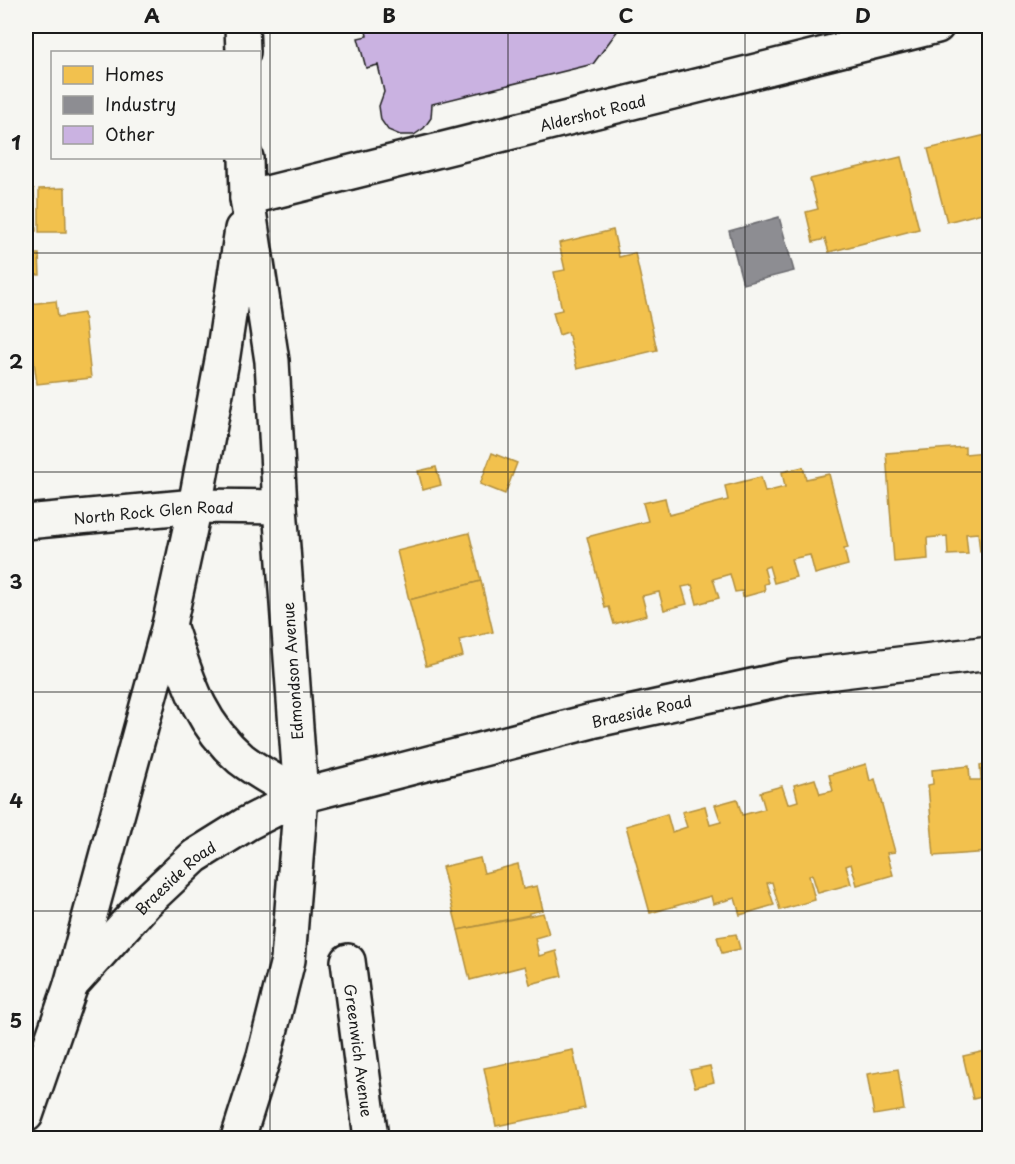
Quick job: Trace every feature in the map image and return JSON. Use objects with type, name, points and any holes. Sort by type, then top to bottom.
[{"type":"street","points":[[242,26],[243,51]]},
{"type":"street","name":"Aldershot Road","points":[[247,198],[937,26]]},
{"type":"street","name":"Edmondson Avenue","points":[[238,1138],[264,1056],[288,960],[301,796],[272,361],[247,198],[246,159]]},
{"type":"street","name":"Edmondson Avenue","points":[[26,1115],[71,985],[169,625],[195,506],[223,355],[247,198]]},
{"type":"street","name":"North Rock Glen Road","points":[[26,522],[195,506],[280,507]]},
{"type":"street","points":[[169,625],[194,698],[214,731],[243,760],[301,796]]},
{"type":"street","name":"Braeside Road","points":[[71,985],[145,903],[195,856],[248,823],[301,796],[592,721],[793,677],[990,653]]},
{"type":"street","name":"Greenwich Avenue","points":[[348,961],[371,1138]]},
{"type":"building: Homes","points":[[990,134],[990,211],[947,222],[928,149]]},
{"type":"building: Homes","points":[[901,157],[919,229],[829,252],[825,239],[813,242],[806,212],[818,209],[810,179]]},
{"type":"building: Homes","points":[[65,188],[66,232],[39,232],[39,189]]},
{"type":"building: Homes","points":[[26,189],[34,189],[36,231],[26,232]]},
{"type":"building: Homes","points":[[613,230],[619,257],[635,253],[657,350],[577,369],[568,332],[559,335],[553,312],[562,310],[554,272],[565,270],[559,243]]},
{"type":"building: Homes","points":[[26,237],[33,237],[34,254],[39,254],[40,275],[26,274]]},
{"type":"building: Homes","points":[[56,301],[58,317],[84,313],[91,378],[37,384],[28,318],[30,318],[29,304]]},
{"type":"building: Homes","points":[[965,447],[965,454],[986,452],[987,460],[990,460],[990,552],[980,552],[978,533],[966,534],[968,554],[948,555],[947,536],[927,538],[928,559],[894,562],[886,453]]},
{"type":"building: Homes","points":[[492,453],[517,463],[505,494],[480,484]]},
{"type":"building: Homes","points":[[436,467],[441,485],[423,490],[418,471]]},
{"type":"building: Homes","points":[[803,467],[806,479],[829,474],[848,548],[844,549],[848,565],[815,574],[810,555],[791,559],[796,577],[774,583],[769,566],[764,568],[768,583],[764,584],[765,591],[743,597],[742,591],[735,592],[730,574],[713,579],[719,598],[697,604],[692,585],[682,587],[687,604],[664,610],[659,592],[642,596],[647,615],[614,624],[609,607],[605,608],[587,537],[648,521],[643,503],[665,498],[669,515],[728,500],[725,486],[761,477],[765,492],[785,487],[782,472]]},
{"type":"building: Homes","points":[[469,533],[481,581],[409,600],[397,551]]},
{"type":"building: Homes","points":[[481,581],[493,632],[459,640],[463,656],[426,666],[409,600]]},
{"type":"building: Homes","points":[[866,764],[870,781],[875,779],[895,852],[887,853],[893,875],[857,885],[851,864],[846,866],[851,884],[818,893],[812,874],[809,876],[815,900],[780,910],[772,882],[767,883],[774,905],[740,915],[735,898],[713,904],[711,896],[650,913],[626,826],[667,814],[672,832],[687,827],[682,812],[705,806],[710,825],[721,822],[715,805],[737,799],[742,815],[765,809],[760,792],[782,786],[788,804],[798,801],[794,785],[815,779],[820,794],[833,791],[829,775]]},
{"type":"building: Homes","points":[[990,764],[990,852],[934,856],[928,785],[933,784],[932,770],[969,766],[970,780],[981,780],[980,765]]},
{"type":"building: Homes","points":[[480,858],[484,873],[518,864],[523,889],[537,886],[543,910],[458,930],[442,867]]},
{"type":"building: Homes","points":[[543,913],[549,934],[535,938],[539,956],[556,951],[562,976],[530,984],[525,966],[470,980],[458,930]]},
{"type":"building: Homes","points":[[736,934],[740,949],[722,953],[717,937]]},
{"type":"building: Homes","points":[[573,1050],[585,1108],[496,1126],[484,1068]]},
{"type":"building: Homes","points":[[990,1050],[990,1095],[973,1099],[963,1056]]},
{"type":"building: Homes","points":[[710,1066],[714,1082],[695,1087],[690,1070]]},
{"type":"building: Homes","points":[[898,1069],[904,1110],[874,1115],[867,1074]]},
{"type":"building: Industry","points":[[779,217],[794,271],[743,284],[729,231]]},
{"type":"building: Other","points":[[365,26],[621,26],[593,64],[432,104],[431,118],[424,128],[414,135],[400,135],[388,130],[381,120],[379,106],[384,92],[378,65],[366,68],[358,38],[367,36]]}]
